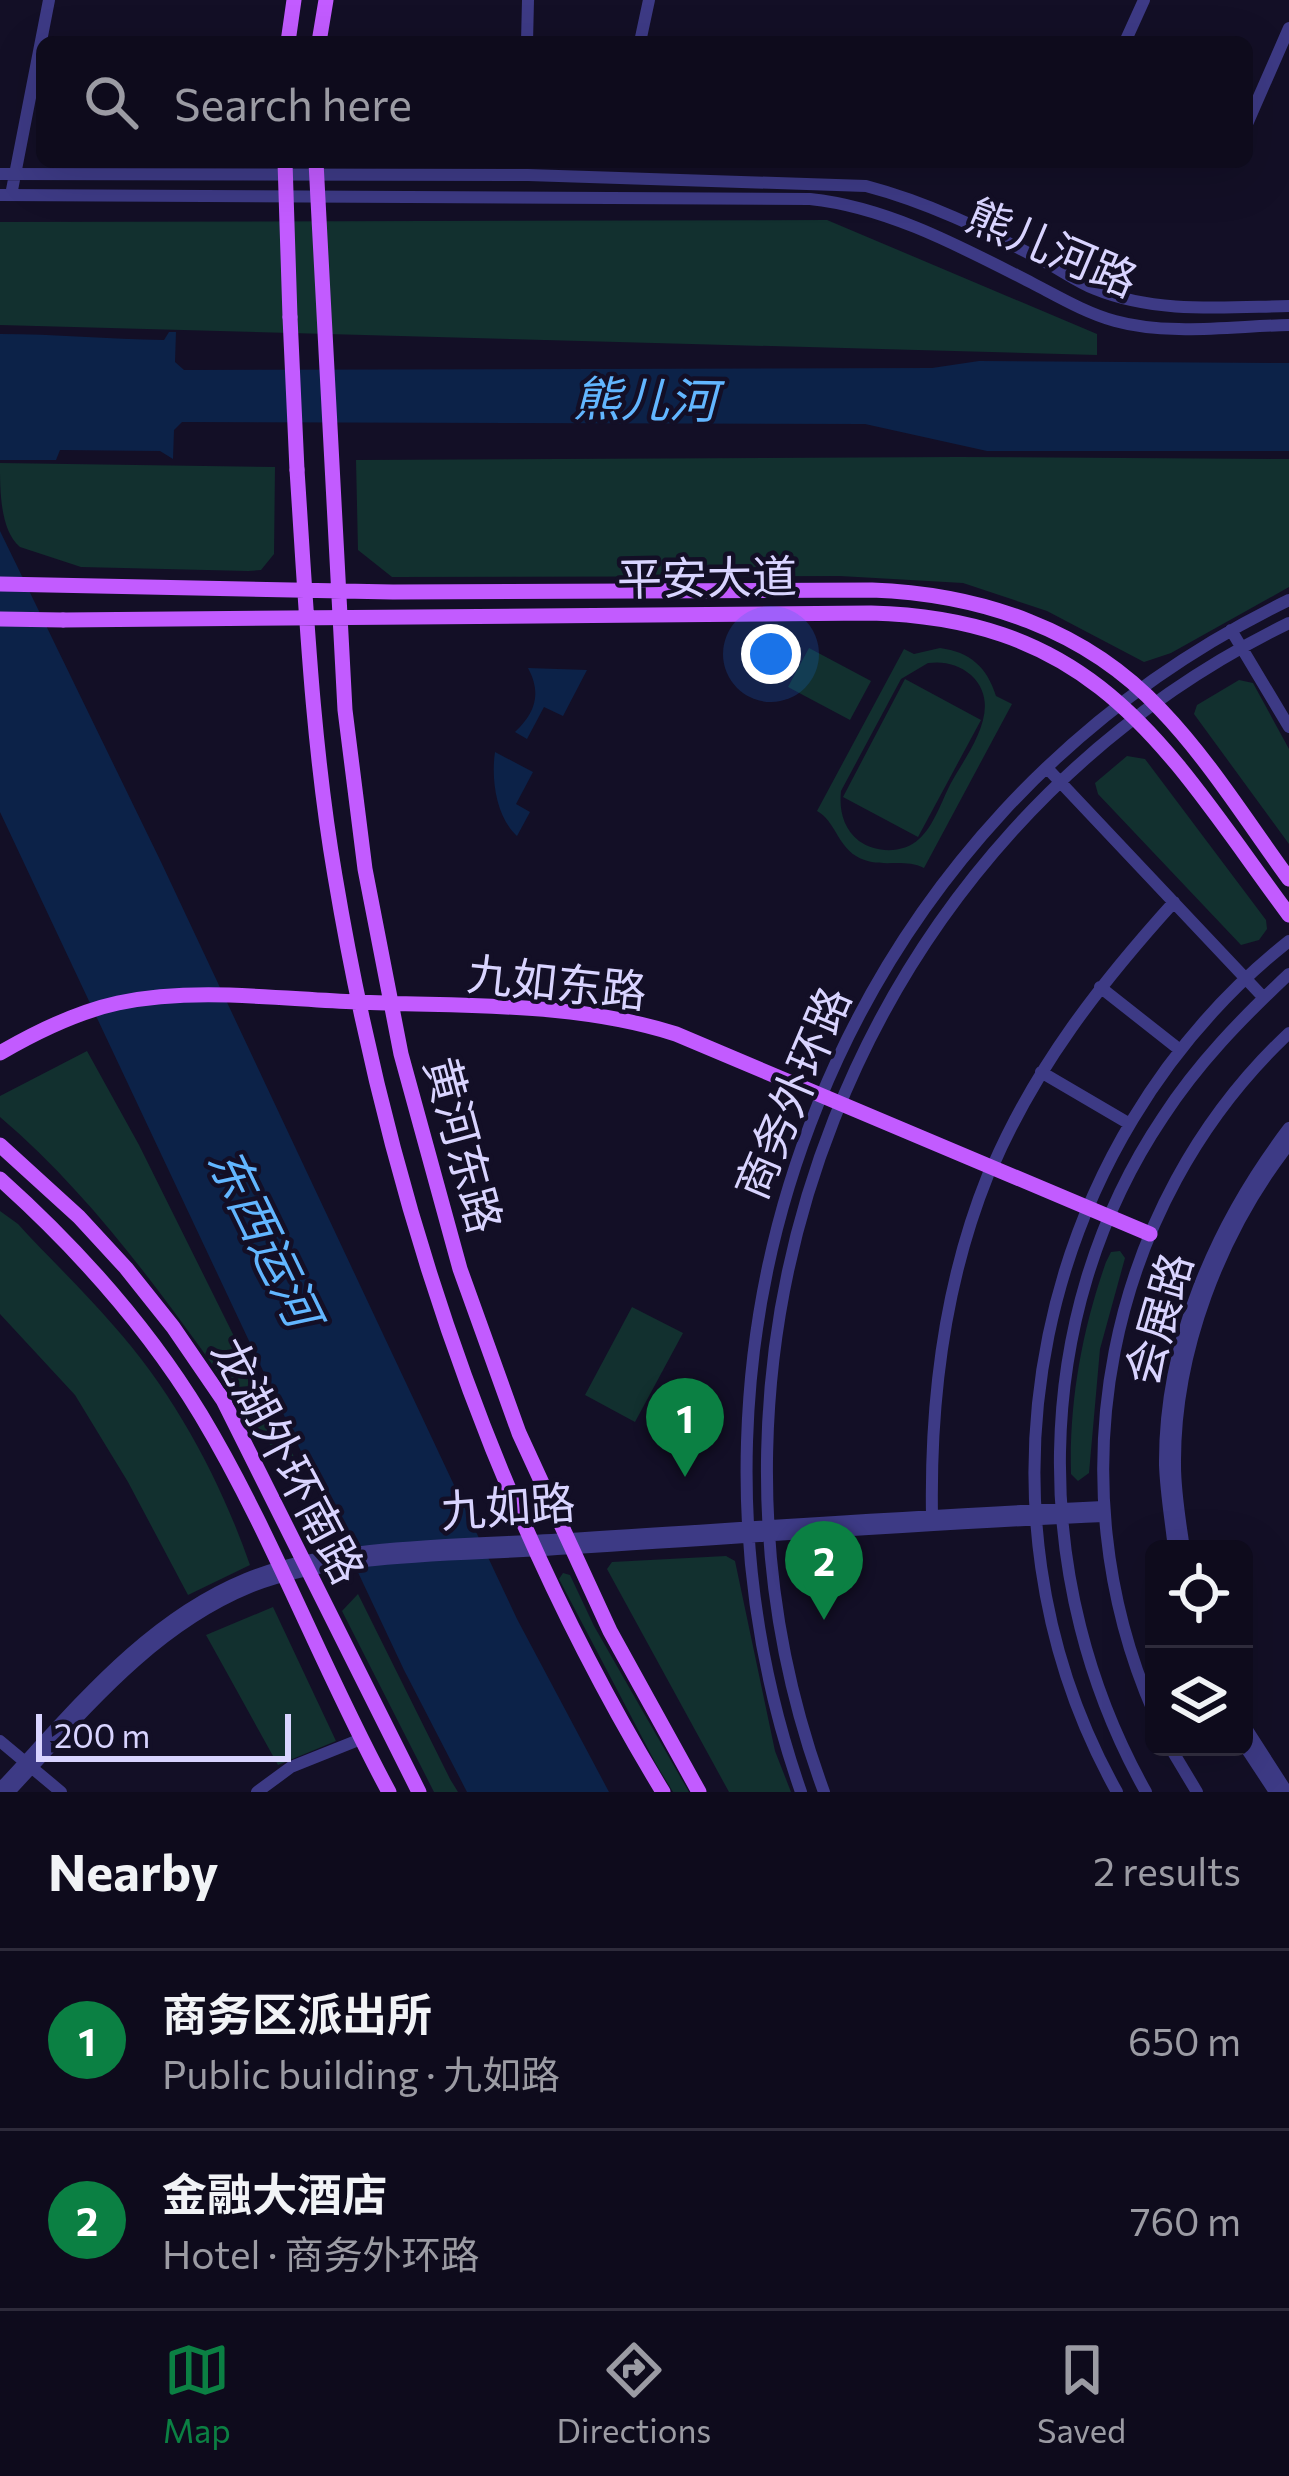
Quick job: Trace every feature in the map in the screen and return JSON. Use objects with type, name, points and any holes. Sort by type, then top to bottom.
[{"type":"main road","points":[[289,36],[294,0]]},
{"type":"main road","points":[[320,36],[326,0]]},
{"type":"main road","name":"黄河东路","points":[[285,168],[307,617],[329,841],[358,1007],[398,1167],[446,1326],[490,1444],[601,1682],[663,1792]]},
{"type":"main road","name":"黄河东路","points":[[317,168],[350,756],[390,1008],[475,1316],[519,1432],[610,1631],[698,1792]]},
{"type":"main road","name":"平安大道","points":[[0,584],[305,591],[872,590],[942,596],[1039,624],[1099,657],[1141,690],[1289,878]]},
{"type":"main road","name":"平安大道","points":[[0,620],[850,613],[926,616],[972,625],[1030,645],[1087,676],[1123,704],[1169,753],[1289,915]]},
{"type":"main road","name":"九如东路","points":[[0,1054],[76,1022],[115,1012],[243,1000],[581,1021],[673,1042],[1148,1238]]},
{"type":"main road","name":"九如东路","points":[[0,1064],[76,1022]]},
{"type":"main road","name":"龙湖外环南路","points":[[0,1145],[79,1217],[173,1327],[248,1444],[419,1792]]},
{"type":"main road","name":"龙湖外环南路","points":[[0,1179],[60,1235],[152,1342],[216,1442],[389,1792]]},
{"type":"street","points":[[41,36],[49,0]]},
{"type":"street","points":[[527,36],[528,0]]},
{"type":"street","points":[[641,36],[649,0]]},
{"type":"street","points":[[1128,36],[1144,0]]},
{"type":"street","points":[[1253,110],[1289,28]]},
{"type":"street","points":[[5,195],[36,55]]},
{"type":"street","name":"熊儿河路","points":[[8,175],[528,168],[726,189],[866,210],[927,233],[1091,313],[1123,323],[1149,327],[1289,325]]},
{"type":"street","name":"熊儿河路","points":[[5,195],[726,189],[819,181],[866,185],[906,196],[991,233],[1093,289],[1180,307],[1289,306]]},
{"type":"street","name":"商务外环路","points":[[801,1792],[762,1652],[747,1533],[747,1406],[759,1302],[783,1198],[819,1099],[861,1011],[914,924],[974,845],[1047,768],[1141,690],[1232,630],[1289,601]]},
{"type":"street","name":"商务外环路","points":[[824,1792],[788,1666],[768,1531],[768,1407],[780,1305],[803,1204],[838,1107],[873,1031],[930,935],[989,858],[1061,782],[1138,718],[1241,647],[1289,623]]},
{"type":"street","points":[[1232,630],[1289,727]]},
{"type":"street","points":[[1047,768],[1264,998]]},
{"type":"street","points":[[932,1516],[934,1408],[946,1321],[967,1235],[990,1172],[1041,1072],[1100,987],[1174,902]]},
{"type":"street","points":[[1117,1792],[1084,1724],[1063,1666],[1046,1596],[1035,1514],[1034,1436],[1041,1359],[1084,1211],[1128,1124],[1180,1050],[1289,941]]},
{"type":"street","points":[[1144,1791],[1108,1714],[1071,1592],[1061,1513],[1060,1437],[1067,1363],[1082,1296],[1108,1221],[1162,1118],[1224,1037],[1289,974]]},
{"type":"street","points":[[1100,987],[1180,1050]]},
{"type":"street","points":[[1145,1688],[1123,1626],[1104,1511],[1109,1370],[1148,1238],[1198,1141],[1242,1082],[1289,1033]]},
{"type":"street","points":[[1041,1072],[1128,1124]]},
{"type":"street","name":"会展路","points":[[1173,1540],[1165,1462],[1171,1398],[1187,1318],[1237,1207],[1289,1129]]},
{"type":"street","name":"会展路","points":[[1183,1540],[1175,1462],[1181,1400],[1197,1322],[1237,1227],[1289,1144]]},
{"type":"street","name":"九如路","points":[[9,1792],[115,1667],[154,1632],[211,1596],[306,1566],[932,1516],[1104,1511]]},
{"type":"street","name":"九如路","points":[[768,1531],[1035,1514]]},
{"type":"street","points":[[257,1792],[291,1767],[361,1739]]},
{"type":"street","points":[[1253,1739],[1287,1792]]},
{"type":"street","points":[[0,1741],[61,1792]]},
{"type":"street","points":[[1175,1756],[1196,1792]]},
{"type":"street","points":[[1251,1756],[1275,1792]]},
{"type":"street","name":"九如路","points":[[0,1789],[28,1765]]},
{"type":"green space","points":[[827,220],[1097,334],[1097,355],[0,325],[0,222]]},
{"type":"green space","points":[[1289,459],[1289,587],[1171,653],[1144,662],[1047,611],[963,583],[840,576],[392,577],[358,550],[356,460]]},
{"type":"green space","points":[[0,463],[275,467],[274,554],[261,570],[248,571],[81,567],[20,547],[5,520]]},
{"type":"green space","points":[[809,648],[871,681],[850,720],[788,687]]},
{"type":"green space","points":[[940,648],[969,657],[988,677],[996,696],[1012,704],[924,868],[856,856],[817,811],[904,649],[914,654]],"holes":[[[928,663],[951,664],[971,675],[985,701],[980,729],[924,834],[905,847],[873,848],[859,841],[846,824],[841,791],[901,679]]]},
{"type":"green space","points":[[905,679],[981,720],[918,837],[843,797]]},
{"type":"green space","points":[[1239,680],[1253,683],[1289,749],[1289,844],[1194,714],[1197,705]]},
{"type":"green space","points":[[1127,756],[1145,759],[1266,920],[1267,929],[1259,940],[1241,945],[1098,794],[1095,783]]},
{"type":"green space","points":[[87,1051],[139,1145],[294,1457],[271,1446],[111,1232],[77,1191],[0,1117],[0,1096]]},
{"type":"green space","points":[[0,1211],[90,1299],[156,1379],[210,1469],[250,1565],[188,1595],[75,1395],[0,1314]]},
{"type":"green space","points":[[1120,1251],[1125,1258],[1100,1349],[1089,1473],[1078,1481],[1071,1474],[1071,1447],[1079,1366],[1106,1262],[1111,1252]]},
{"type":"green space","points":[[632,1307],[683,1333],[635,1422],[585,1395]]},
{"type":"green space","points":[[726,1556],[735,1561],[775,1751],[791,1792],[729,1792],[607,1569],[612,1562]]},
{"type":"green space","points":[[563,1573],[570,1575],[689,1792],[673,1792],[656,1764],[559,1579]]},
{"type":"green space","points":[[358,1594],[458,1792],[434,1792],[342,1611]]},
{"type":"green space","points":[[273,1607],[336,1741],[278,1765],[206,1635]]},
{"type":"water","name":"熊儿河","points":[[169,332],[176,332],[175,362],[184,370],[932,368],[979,361],[1289,363],[1289,451],[987,451],[865,424],[182,422],[174,430],[173,459],[160,451],[60,450],[56,460],[0,460],[0,334],[164,340]]},
{"type":"water","name":"东西运河","points":[[0,531],[517,1619],[609,1792],[467,1792],[404,1670],[0,812]]},
{"type":"water","points":[[528,668],[587,670],[563,716],[544,707],[527,739],[515,732],[534,703],[535,686]]},
{"type":"water","points":[[495,752],[533,772],[516,804],[530,812],[517,836],[504,819],[497,797]]},
{"type":"place","name":"商务区派出所","points":[[685,1477]]},
{"type":"place","name":"金融大酒店","points":[[824,1620]]}]
